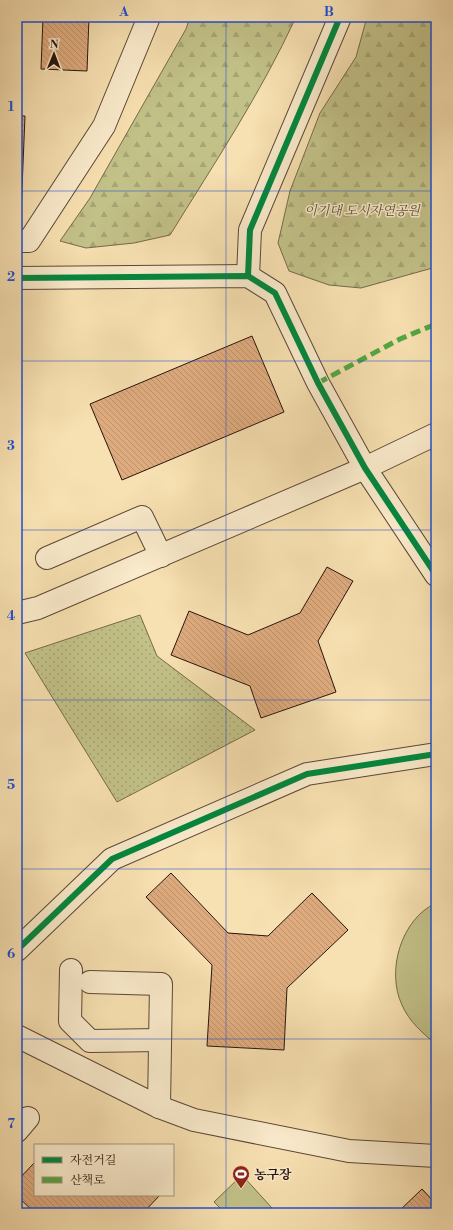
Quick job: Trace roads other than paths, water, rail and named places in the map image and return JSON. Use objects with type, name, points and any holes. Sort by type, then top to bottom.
[{"type":"street","points":[[17,241],[29,241],[104,126],[149,17]]},
{"type":"street","points":[[248,276],[250,230],[340,17]]},
{"type":"street","points":[[17,278],[248,276],[275,294],[318,383],[365,468],[436,575]]},
{"type":"street","points":[[17,613],[38,608],[161,556],[365,468],[436,434]]},
{"type":"street","points":[[47,558],[142,517],[161,556]]},
{"type":"street","points":[[17,950],[112,859],[307,774],[436,754]]},
{"type":"street","points":[[71,970],[70,1021],[90,1041],[160,1040]]},
{"type":"street","points":[[90,982],[161,984],[159,1107]]},
{"type":"street","points":[[17,1036],[159,1107],[194,1120],[349,1151],[436,1156]]},
{"type":"place","name":"농구장","points":[[241,1189]]},
{"type":"park label","name":"이기대 도시자연공원","points":[[362,210]]}]
